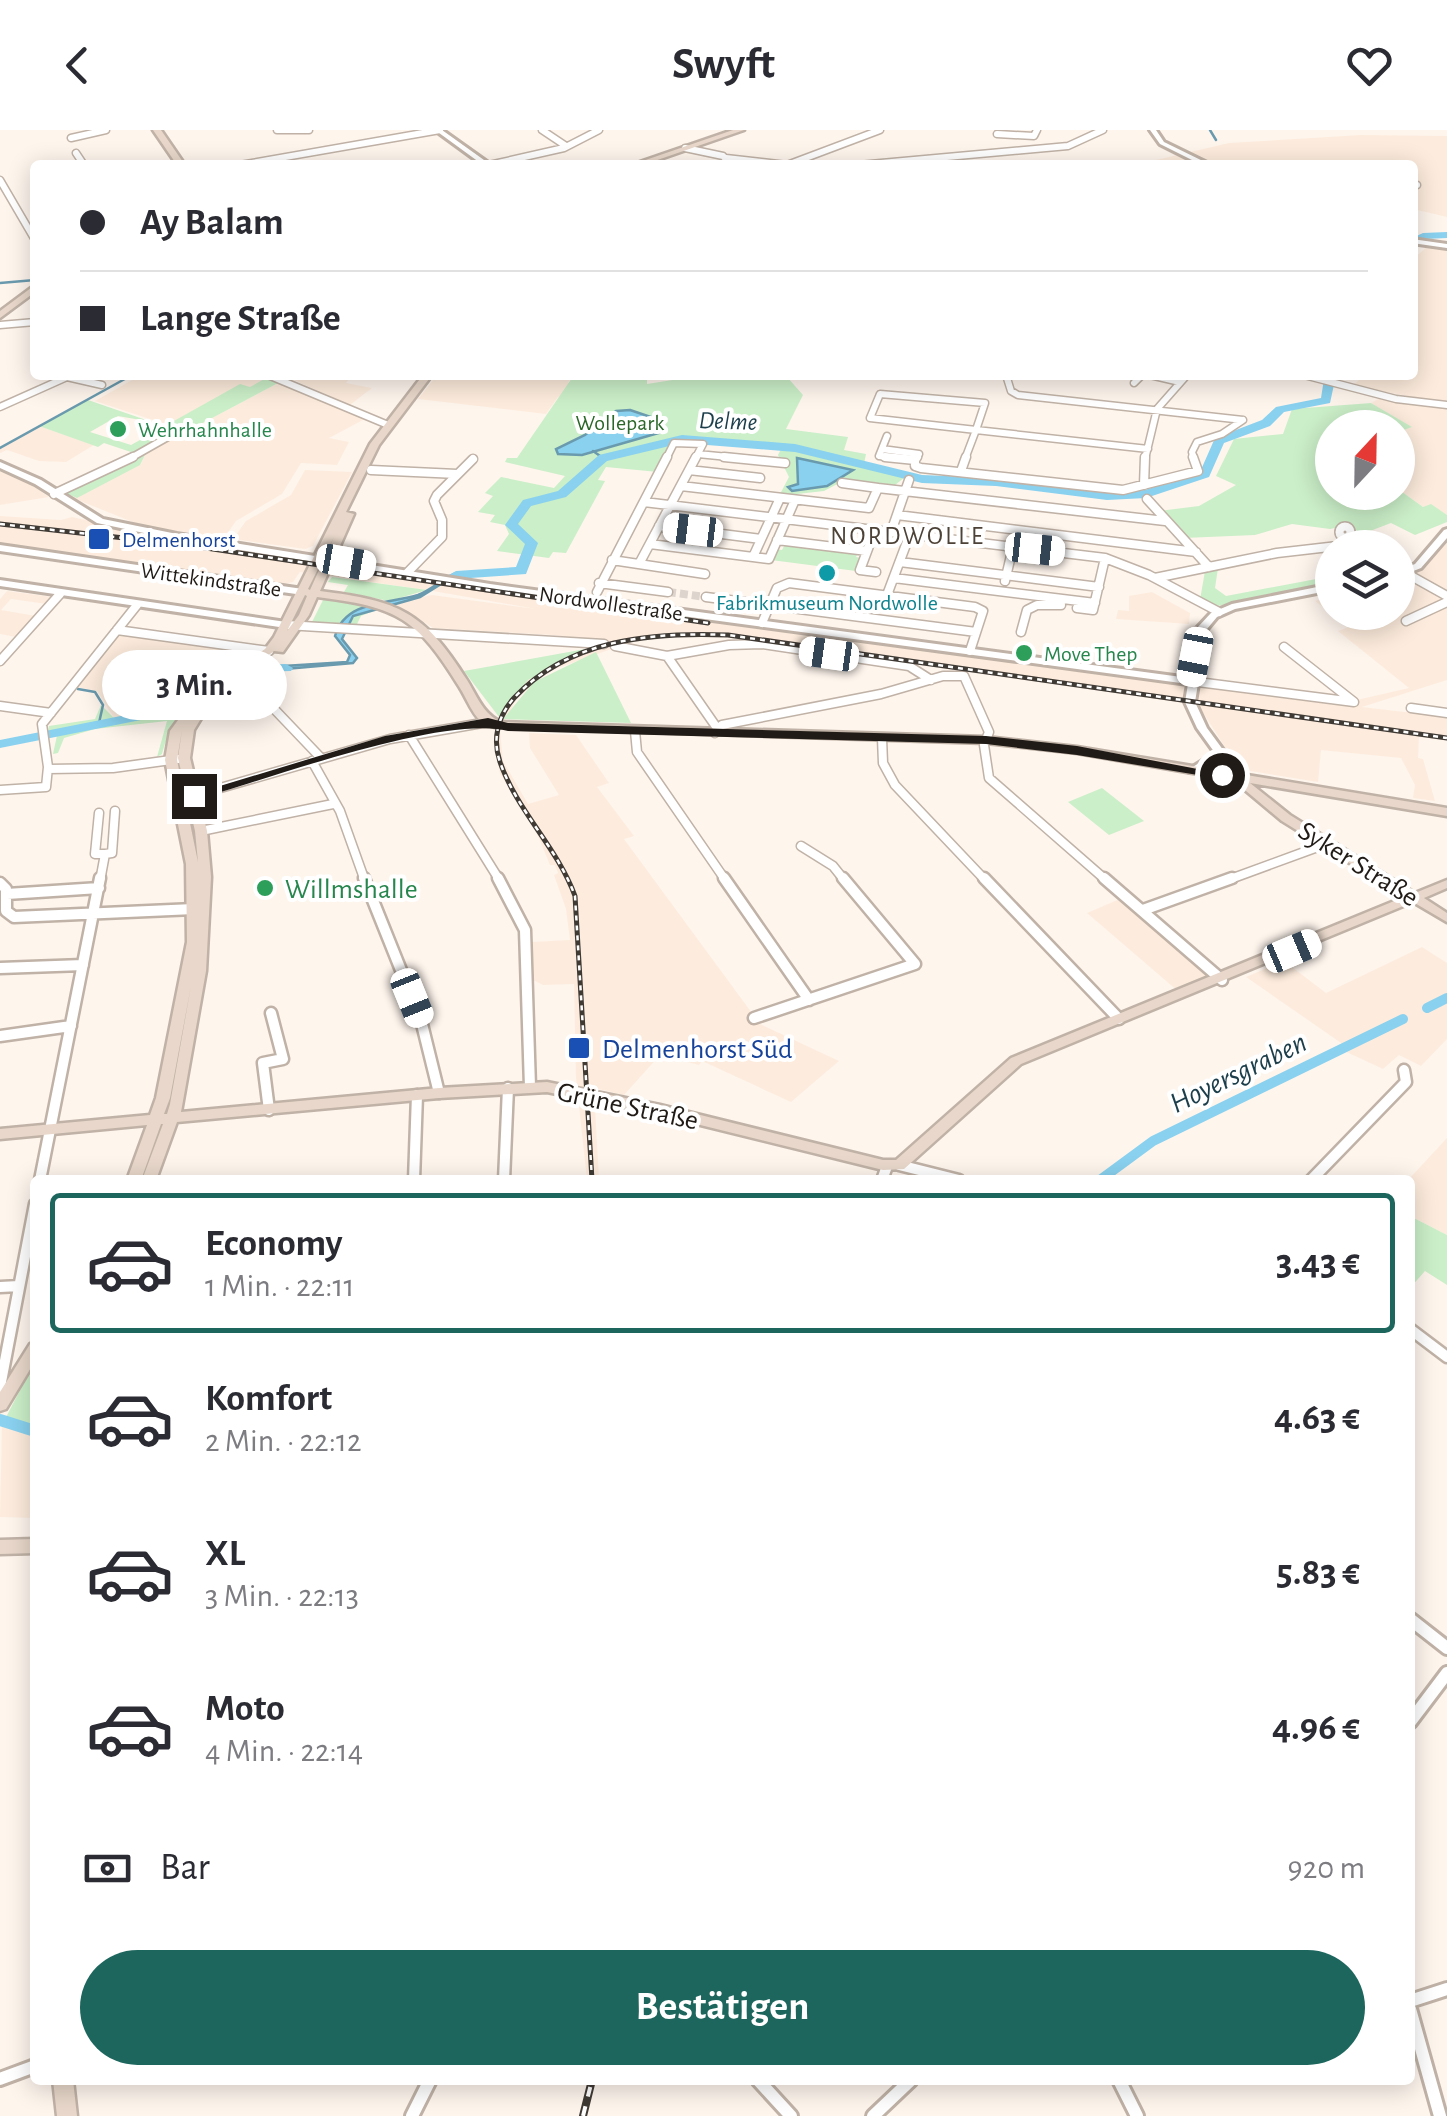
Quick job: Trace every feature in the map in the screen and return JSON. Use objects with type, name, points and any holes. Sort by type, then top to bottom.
[{"type":"main road","points":[[157,130],[176,160]]},
{"type":"main road","points":[[650,160],[740,130]]},
{"type":"main road","points":[[0,315],[30,292]]},
{"type":"main road","points":[[136,1175],[163,1120],[190,1034],[204,942],[206,900],[201,831],[177,759],[176,731],[189,710],[250,668],[292,625],[392,425],[424,380]]},
{"type":"main road","points":[[308,592],[310,577],[325,558],[392,425]]},
{"type":"main road","name":"Wittekindstraße","points":[[308,592],[376,602],[391,607],[413,626],[431,632],[487,720]]},
{"type":"main road","points":[[250,668],[292,625]]},
{"type":"main road","points":[[487,720],[508,727],[986,740],[1447,812]]},
{"type":"main road","name":"Syker Straße","points":[[1238,778],[1271,807],[1326,844],[1447,918]]},
{"type":"main road","name":"Syker Straße","points":[[1271,807],[1278,793],[1289,786]]},
{"type":"main road","points":[[150,1175],[183,1001],[194,909],[188,797]]},
{"type":"main road","points":[[889,1170],[1008,1067],[1447,884]]},
{"type":"main road","name":"Grüne Straße","points":[[0,1134],[530,1087],[588,1093],[889,1170]]},
{"type":"main road","points":[[0,1405],[30,1356]]},
{"type":"main road","points":[[0,1547],[30,1546]]},
{"type":"main road","points":[[64,2085],[67,2116]]},
{"type":"street","points":[[72,138],[106,130]]},
{"type":"street","points":[[278,130],[309,130]]},
{"type":"street","points":[[268,160],[439,130],[482,160]]},
{"type":"street","points":[[542,130],[566,146]]},
{"type":"street","points":[[509,160],[566,146],[598,130]]},
{"type":"street","points":[[798,160],[880,130]]},
{"type":"street","points":[[997,134],[1034,136],[1037,130]]},
{"type":"street","points":[[919,160],[1068,146],[1104,130]]},
{"type":"street","points":[[1153,130],[1156,138],[1198,160]]},
{"type":"street","points":[[685,148],[726,160]]},
{"type":"street","points":[[76,152],[81,160]]},
{"type":"street","points":[[0,180],[30,231]]},
{"type":"street","points":[[1418,241],[1447,246]]},
{"type":"street","points":[[0,325],[30,322]]},
{"type":"street","points":[[0,407],[58,380]]},
{"type":"street","points":[[83,380],[102,385]]},
{"type":"street","points":[[280,380],[392,425]]},
{"type":"street","points":[[888,436],[879,456],[913,470],[961,471],[1123,490],[1198,470],[1192,452],[1196,442],[1222,434],[1244,420],[1046,398],[1017,392],[1008,380]]},
{"type":"street","points":[[1134,383],[1137,380]]},
{"type":"street","points":[[1144,485],[1156,409],[1180,382],[1171,380]]},
{"type":"street","points":[[1321,380],[1396,399],[1447,405]]},
{"type":"street","points":[[961,471],[975,430],[985,402],[880,394],[870,418],[975,430],[1148,449]]},
{"type":"street","points":[[54,494],[108,471],[173,434]]},
{"type":"street","points":[[639,564],[703,444],[674,444],[595,594],[668,592]]},
{"type":"street","points":[[698,454],[786,463]]},
{"type":"street","points":[[407,573],[442,537],[442,520],[434,501],[473,459]]},
{"type":"street","points":[[753,495],[768,462]]},
{"type":"street","name":"Nordwollestraße","points":[[0,465],[110,523],[450,581],[595,594],[762,623],[1190,681]]},
{"type":"street","points":[[370,470],[457,474]]},
{"type":"street","points":[[689,470],[760,478]]},
{"type":"street","points":[[891,532],[913,470]]},
{"type":"street","points":[[842,483],[1165,521]]},
{"type":"street","points":[[681,486],[870,508]]},
{"type":"street","points":[[862,528],[878,488]]},
{"type":"street","points":[[753,557],[780,498]]},
{"type":"street","points":[[1148,499],[1210,567]]},
{"type":"street","points":[[650,544],[769,559],[795,500]]},
{"type":"street","points":[[644,502],[1105,558],[1154,578],[1315,546]]},
{"type":"street","points":[[1017,530],[1025,505]]},
{"type":"street","points":[[897,516],[1196,552]]},
{"type":"street","points":[[1139,544],[1145,519]]},
{"type":"street","points":[[968,541],[973,524]]},
{"type":"street","points":[[659,526],[761,538]]},
{"type":"street","points":[[875,530],[860,570],[1094,603]]},
{"type":"street","points":[[1415,565],[1428,558],[1447,532]]},
{"type":"street","points":[[887,596],[910,534]]},
{"type":"street","points":[[1076,554],[1080,537]]},
{"type":"street","points":[[777,540],[867,552]]},
{"type":"street","points":[[1002,592],[1013,546]]},
{"type":"street","name":"Wittekindstraße","points":[[0,548],[308,592]]},
{"type":"street","points":[[1021,632],[1028,610],[1037,605],[1093,610],[1105,558]]},
{"type":"street","points":[[612,560],[705,574]]},
{"type":"street","points":[[900,562],[1099,587]]},
{"type":"street","points":[[274,588],[310,577]]},
{"type":"street","points":[[1154,578],[1166,594],[1216,614]]},
{"type":"street","points":[[1415,581],[1447,599]]},
{"type":"street","points":[[762,623],[779,586],[789,583],[982,609],[970,651]]},
{"type":"street","points":[[0,584],[292,625],[413,626]]},
{"type":"street","points":[[1238,778],[1196,717],[1189,697],[1202,628],[1216,614],[1315,592]]},
{"type":"street","points":[[1,660],[60,594]]},
{"type":"street","points":[[706,598],[976,632]]},
{"type":"street","points":[[1415,616],[1447,599]]},
{"type":"street","points":[[0,790],[46,788],[48,769],[41,734],[51,712],[137,605]]},
{"type":"street","points":[[117,630],[269,651]]},
{"type":"street","points":[[431,632],[604,644]]},
{"type":"street","points":[[615,646],[667,656],[729,645],[762,644],[909,666],[931,680]]},
{"type":"street","points":[[1190,681],[1354,702],[1284,648]]},
{"type":"street","points":[[667,656],[716,731],[931,680],[964,676],[989,732],[989,778],[1222,980]]},
{"type":"street","points":[[256,690],[316,760],[422,1024],[440,1093]]},
{"type":"street","points":[[0,706],[51,712]]},
{"type":"street","points":[[1412,708],[1447,713]]},
{"type":"street","points":[[188,797],[409,735],[487,720]]},
{"type":"street","points":[[635,731],[637,752],[809,1000]]},
{"type":"street","points":[[409,735],[508,892],[524,930],[530,1087]]},
{"type":"street","points":[[882,738],[883,763],[895,784],[1119,1020]]},
{"type":"street","points":[[1193,770],[1220,754]]},
{"type":"street","points":[[48,769],[113,768],[177,759]]},
{"type":"street","points":[[201,831],[333,804]]},
{"type":"street","points":[[99,814],[95,854],[112,853],[115,811]]},
{"type":"street","points":[[1143,910],[1326,844]]},
{"type":"street","points":[[754,1018],[915,964],[833,866],[801,846]]},
{"type":"street","points":[[41,1175],[105,854]]},
{"type":"street","points":[[0,883],[5,884],[6,911],[14,917],[194,909]]},
{"type":"street","points":[[7,894],[99,888]]},
{"type":"street","points":[[0,968],[83,965]]},
{"type":"street","points":[[269,1110],[262,1063],[283,1060],[271,1013]]},
{"type":"street","points":[[0,1036],[71,1026]]},
{"type":"street","points":[[1316,1175],[1406,1082],[1404,1070]]},
{"type":"street","points":[[504,1175],[508,1088]]},
{"type":"street","points":[[414,1175],[417,1095]]},
{"type":"street","name":"Grüne Straße","points":[[889,1170],[924,1175]]},
{"type":"street","points":[[0,1386],[30,1230]]},
{"type":"street","points":[[0,1287],[19,1286]]},
{"type":"street","points":[[1415,1333],[1447,1357]]},
{"type":"street","points":[[1415,1623],[1447,1648]]},
{"type":"street","points":[[1415,1716],[1447,1674]]},
{"type":"street","points":[[1415,1999],[1447,1989]]},
{"type":"street","points":[[1415,2027],[1440,2116]]},
{"type":"street","points":[[0,2079],[30,2068]]},
{"type":"street","points":[[412,2116],[428,2085]]},
{"type":"street","points":[[762,2085],[790,2116]]},
{"type":"street","points":[[873,2116],[906,2085]]},
{"type":"street","points":[[1121,2085],[1136,2116]]},
{"type":"shaded area","points":[[1361,135],[1447,136],[1447,217],[1418,210],[1418,160],[1156,160],[1229,143]]},
{"type":"shaded area","points":[[1435,240],[1447,242],[1447,403],[1352,386],[1359,380],[1418,380],[1418,255]]},
{"type":"shaded area","points":[[132,380],[263,380],[250,388],[240,385],[168,425],[95,401]]},
{"type":"shaded area","points":[[294,380],[348,380],[346,383],[372,388],[350,405]]},
{"type":"shaded area","points":[[433,380],[570,380],[568,383],[584,385],[576,398],[558,397],[546,414],[418,399]]},
{"type":"shaded area","points":[[280,382],[365,419],[329,438],[349,442],[337,465],[301,463],[282,494],[236,521],[224,538],[140,525],[73,498],[141,464],[146,453]]},
{"type":"shaded area","points":[[1380,398],[1447,408],[1447,515],[1415,501],[1415,410],[1383,410],[1371,403]]},
{"type":"shaded area","points":[[39,426],[94,445],[66,462],[39,461],[7,450],[0,453],[0,448]]},
{"type":"shaded area","points":[[0,469],[29,483],[49,497],[0,505]]},
{"type":"shaded area","points":[[305,470],[352,472],[313,546],[305,549],[233,539],[246,521],[291,495]]},
{"type":"shaded area","points":[[0,516],[61,520],[72,517],[165,537],[735,622],[1335,705],[1409,688],[1338,631],[1415,630],[1415,573],[1447,540],[1447,680],[1362,707],[1447,717],[1447,740],[1419,737],[1418,758],[1423,759],[1435,801],[1413,798],[1415,785],[1401,758],[1321,750],[1318,782],[1250,771],[1234,761],[1198,705],[733,637],[684,635],[634,641],[549,671],[517,698],[500,730],[503,761],[528,804],[559,795],[530,748],[529,733],[576,735],[609,783],[597,787],[634,836],[624,839],[760,1024],[839,1061],[791,1102],[702,1061],[699,1065],[660,1055],[624,1095],[594,1088],[599,1175],[586,1175],[576,1078],[574,984],[543,985],[533,980],[531,942],[570,940],[566,909],[554,875],[558,873],[555,865],[550,865],[531,819],[500,774],[494,738],[504,707],[528,680],[609,642],[433,628],[394,603],[432,595],[536,609],[427,590],[300,572],[293,582],[280,585],[0,546]]},
{"type":"shaded area","points":[[7,591],[53,597],[47,604],[11,599],[1,610],[36,616],[16,637],[0,634],[0,599]]},
{"type":"shaded area","points":[[1152,592],[1190,613],[1189,624],[1116,619],[1118,610],[1129,611],[1129,596]]},
{"type":"shaded area","points":[[118,636],[226,648],[159,711],[114,718],[97,691],[77,687]]},
{"type":"shaded area","points":[[1122,898],[1215,978],[1179,992],[1087,913]]},
{"type":"shaded area","points":[[1422,947],[1447,963],[1447,1039],[1421,1066],[1399,1055],[1383,1069],[1340,1049],[1344,1045],[1246,977],[1284,961],[1326,993]]},
{"type":"shaded area","points":[[1447,1138],[1447,1235],[1415,1219],[1413,1175]]},
{"type":"shaded area","points":[[2,1425],[30,1434],[30,1518],[0,1517]]},
{"type":"green space","points":[[262,380],[280,382],[146,453],[140,465],[77,498],[56,489],[134,453],[104,443],[98,447],[39,426],[88,400],[152,422],[118,416],[90,432],[131,445],[240,384],[250,387]]},
{"type":"green space","name":"Wollepark","points":[[571,380],[647,380],[647,384],[673,380],[790,380],[803,395],[786,429],[848,437],[844,450],[866,454],[864,464],[909,474],[895,485],[847,479],[824,491],[779,496],[789,477],[778,455],[781,449],[673,443],[658,472],[606,467],[598,480],[605,481],[566,553],[553,552],[549,558],[497,551],[509,534],[505,525],[490,522],[495,515],[478,512],[493,496],[485,493],[501,477],[554,488],[565,476],[505,462],[507,458],[517,458]]},
{"type":"green space","points":[[1371,403],[1383,410],[1315,410],[1315,510],[1415,510],[1415,501],[1423,507],[1431,504],[1447,515],[1447,522],[1415,535],[1415,530],[1391,523],[1373,530],[1356,530],[1348,525],[1330,529],[1292,524],[1255,535],[1184,538],[1159,511],[1199,506],[1236,485],[1216,476],[1234,439],[1283,434],[1292,409]]},
{"type":"green space","points":[[785,544],[858,553],[856,557],[861,558],[856,571],[771,560],[776,549],[782,550]]},
{"type":"green space","points":[[1218,568],[1215,588],[1226,596],[1315,579],[1315,586],[1218,606],[1200,600],[1205,571]]},
{"type":"green space","points":[[332,577],[427,590],[389,601],[344,592],[348,585],[328,582]]},
{"type":"green space","points":[[324,598],[381,608],[361,616],[357,624],[312,622]]},
{"type":"green space","points":[[591,648],[528,680],[499,717],[464,671]]},
{"type":"green space","points":[[596,652],[631,723],[503,719],[534,682]]},
{"type":"green space","points":[[221,662],[238,665],[190,702],[157,757],[167,721],[95,729],[64,738],[58,753],[53,754],[58,731],[48,732],[49,726],[95,719],[101,705],[114,718],[174,708]]},
{"type":"green space","points":[[1102,788],[1144,821],[1109,835],[1068,802]]},
{"type":"green space","points":[[1415,1219],[1447,1235],[1447,1285],[1425,1271],[1415,1282]]},
{"type":"green space","points":[[30,1371],[30,1434],[2,1425]]},
{"type":"water","points":[[630,410],[651,417],[662,432],[582,455],[558,454],[556,449],[585,435],[616,411]]},
{"type":"water","points":[[797,458],[853,470],[827,486],[792,491],[788,487],[798,484]]},
{"type":"water","points":[[454,574],[476,574],[454,576],[420,597],[353,616],[342,639],[357,658],[353,663],[262,671],[268,667],[347,662],[350,655],[335,636],[348,616],[369,605],[418,595]]},
{"type":"waterway","points":[[1210,130],[1216,140]]},
{"type":"waterway","name":"Delme","points":[[1418,239],[1447,235]]},
{"type":"waterway","points":[[0,283],[30,280]]},
{"type":"waterway","points":[[0,448],[123,380]]},
{"type":"waterway","name":"Delme","points":[[456,575],[521,571],[532,543],[511,525],[527,503],[562,494],[603,458],[682,439],[795,448],[922,479],[996,482],[1107,496],[1146,494],[1205,474],[1219,441],[1266,423],[1280,409],[1326,401],[1330,380]]},
{"type":"waterway","points":[[593,451],[603,458]]},
{"type":"waterway","name":"Delme","points":[[0,744],[176,709],[221,669],[286,668]]},
{"type":"waterway","points":[[78,689],[95,692],[103,705],[99,723]]},
{"type":"waterway","name":"Hoyersgraben","points":[[1427,1008],[1447,998]]},
{"type":"waterway","name":"Hoyersgraben","points":[[1107,1175],[1153,1141],[1403,1019]]},
{"type":"waterway","name":"Hoyersgraben","points":[[6,1422],[0,1420],[30,1429]]},
{"type":"tunnel","points":[[668,592],[706,597]]},
{"type":"railway","points":[[0,524],[186,545],[708,623]]},
{"type":"railway","points":[[592,1175],[575,896],[558,861],[507,780],[497,745],[500,720],[508,705],[536,678],[560,663],[586,651],[641,638],[728,635],[1447,738]]},
{"type":"railway","points":[[583,2116],[591,2085]]},
{"type":"place","name":"Wehrhahnhalle","points":[[118,429]]},
{"type":"place","name":"Delmenhorst","points":[[99,539]]},
{"type":"place","name":"Fabrikmuseum Nordwolle","points":[[827,573]]},
{"type":"place","name":"Move Thep","points":[[1024,653]]},
{"type":"place","name":"Willmshalle","points":[[265,888]]},
{"type":"place","name":"Delmenhorst Süd","points":[[579,1048]]},
{"type":"district","name":"NORDWOLLE","points":[[908,535]]},
{"type":"route","points":[[194,796],[390,738],[488,722],[508,727],[646,732],[986,740],[1077,750],[1222,775]]}]
